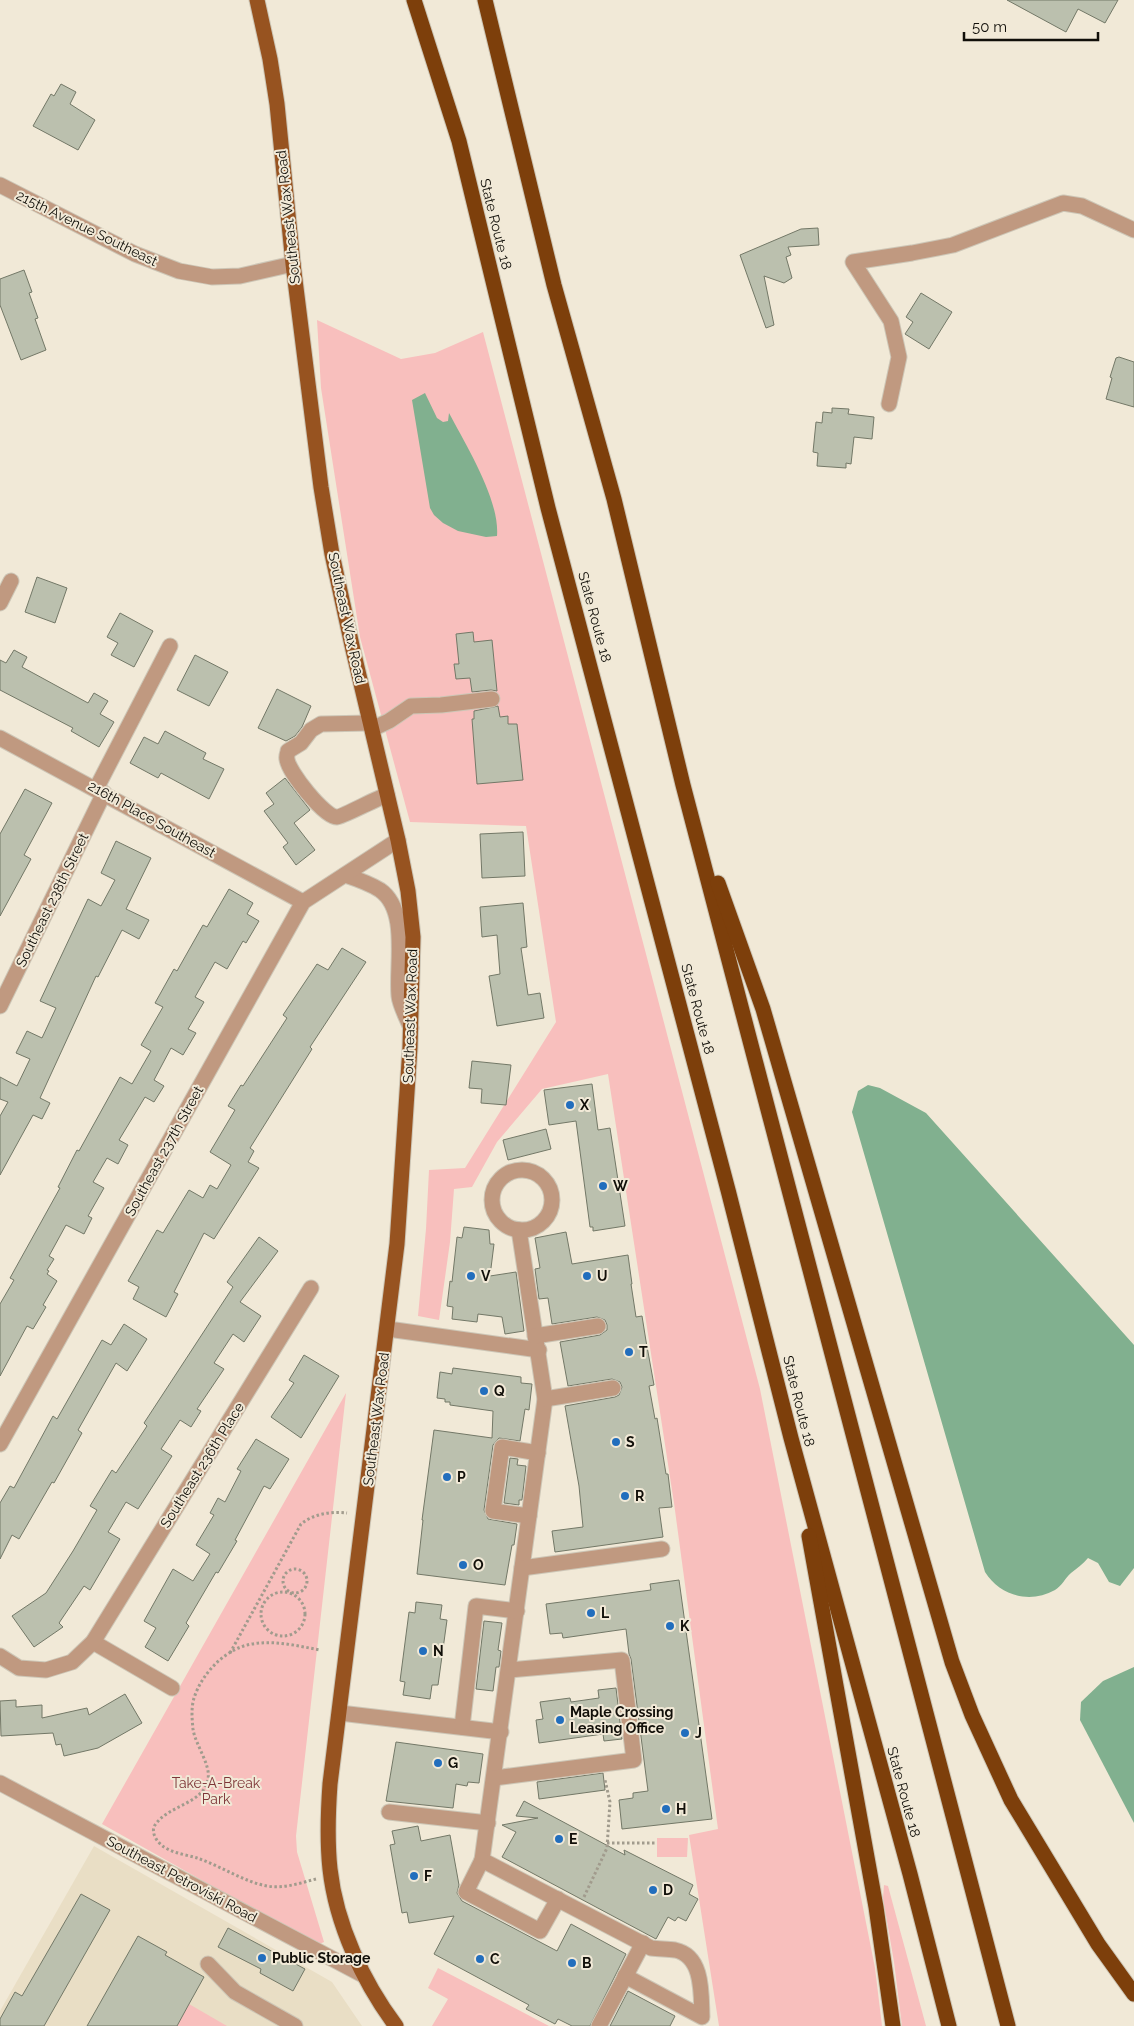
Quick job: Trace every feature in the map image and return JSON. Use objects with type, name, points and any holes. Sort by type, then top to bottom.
[{"type":"highway","name":"State Route 18","points":[[414,0],[459,141],[548,508],[728,1190],[791,1438],[910,1874],[949,2026]]},
{"type":"highway","points":[[485,0],[554,285],[614,498],[683,785],[1008,2026]]},
{"type":"highway","points":[[683,785],[763,1009],[952,1662],[972,1715],[1011,1800],[1098,1944],[1133,1993]]},
{"type":"highway","points":[[791,1438],[876,1908],[893,2026]]},
{"type":"main road","name":"Southeast Wax Road","points":[[257,0],[270,59],[277,104],[293,264],[321,487],[334,564],[398,840],[408,891],[413,937],[410,1028],[397,1244],[388,1329],[330,1784],[328,1820],[332,1876],[339,1910],[363,1975],[392,2025]]},
{"type":"street","name":"215th Avenue Southeast","points":[[0,185],[135,254],[179,271],[212,277],[240,276],[293,264]]},
{"type":"street","points":[[889,404],[898,357],[891,321],[853,262],[912,254],[952,245],[1063,203],[1082,206],[1134,230]]},
{"type":"street","points":[[0,603],[11,581]]},
{"type":"street","name":"Southeast 238th Street","points":[[0,1006],[170,646]]},
{"type":"street","points":[[387,795],[373,800],[343,816],[333,816],[326,813],[293,772],[287,758],[288,751],[301,743],[311,730],[320,724],[371,726],[389,721],[411,706],[441,705],[492,699]]},
{"type":"street","name":"216th Place Southeast","points":[[0,738],[303,902]]},
{"type":"street","name":"Southeast 237th Street","points":[[0,1444],[303,902],[398,840]]},
{"type":"street","points":[[345,875],[363,881],[381,891],[391,902],[398,919],[399,998],[410,1028]]},
{"type":"street","points":[[519,1230],[545,1399],[488,1823],[482,1860],[466,1892],[540,1931],[558,1899]]},
{"type":"street","name":"Southeast 236th Place","points":[[0,1656],[19,1668],[46,1670],[72,1662],[93,1642],[311,1288]]},
{"type":"street","points":[[388,1329],[537,1343],[598,1326]]},
{"type":"street","points":[[545,1399],[613,1388]]},
{"type":"street","points":[[530,1516],[493,1511],[502,1448],[538,1453]]},
{"type":"street","points":[[522,1568],[662,1548]]},
{"type":"street","points":[[462,1727],[476,1606],[517,1611]]},
{"type":"street","points":[[93,1642],[172,1688]]},
{"type":"street","points":[[494,1778],[634,1760],[622,1660],[509,1670]]},
{"type":"street","points":[[340,1713],[501,1732]]},
{"type":"street","name":"Southeast Petroviski Road","points":[[0,1783],[363,1975]]},
{"type":"street","points":[[389,1812],[488,1823]]},
{"type":"street","points":[[482,1860],[651,1948],[677,1950],[690,1960],[700,1977],[702,2018],[625,1976]]},
{"type":"street","points":[[599,2026],[642,1943]]},
{"type":"street","points":[[208,1964],[234,1992],[295,2026]]},
{"type":"path","points":[[230,1654],[301,1524],[312,1517],[336,1512],[356,1515],[364,1520]]},
{"type":"path","points":[[292,1593],[276,1592],[268,1597],[263,1604],[261,1613],[263,1622],[267,1629],[274,1634],[292,1635],[304,1623],[306,1614],[304,1605],[300,1598],[292,1593],[285,1588],[284,1578],[289,1571],[298,1570],[306,1575],[307,1584],[302,1592],[292,1593]]},
{"type":"path","points":[[282,1643],[283,1636]]},
{"type":"path","points":[[320,1650],[282,1643],[240,1646],[214,1666],[202,1682],[194,1700],[192,1715],[194,1731],[208,1772],[204,1791],[166,1816],[155,1826],[154,1833],[157,1841],[164,1847],[199,1858],[266,1886],[281,1887],[332,1876]]},
{"type":"path","points":[[577,1909],[591,1884],[591,1880],[604,1855],[607,1843],[610,1802],[603,1764]]},
{"type":"path","points":[[607,1843],[657,1843]]},
{"type":"shaded area","points":[[425,393],[437,418],[443,422],[448,421],[449,413],[481,473],[493,506],[497,536],[486,537],[458,531],[443,523],[434,515],[430,508],[412,400]]},
{"type":"shaded area","points":[[868,1085],[880,1088],[926,1113],[1134,1345],[1134,1568],[1120,1586],[1109,1582],[1098,1563],[1088,1558],[1055,1590],[1036,1596],[1026,1597],[1007,1592],[991,1580],[985,1572],[852,1112],[858,1091]]},
{"type":"shaded area","points":[[1134,1667],[1134,1823],[1080,1720],[1081,1702],[1103,1681]]},
{"type":"shaded area","name":"Public Storage","points":[[94,1846],[332,1982],[362,2026],[0,2026],[0,2011]]},
{"type":"green space","points":[[317,320],[401,359],[435,353],[483,332],[760,1389],[875,1968],[882,2026],[719,2026],[689,1835],[718,1829],[674,1503],[608,1074],[542,1089],[497,1142],[472,1187],[454,1189],[450,1242],[439,1320],[418,1316],[429,1170],[465,1168],[556,1022],[526,826],[410,822],[360,637],[321,388]]},
{"type":"green space","name":"Take-A-Break Park","points":[[346,1393],[296,1836],[297,1852],[324,1942],[317,1945],[102,1824]]},
{"type":"green space","points":[[657,1838],[688,1838],[687,1857],[657,1857]]},
{"type":"green space","points":[[884,1885],[888,1886],[926,2026],[902,2026],[883,1898]]},
{"type":"green space","points":[[438,1968],[549,2026],[432,2026],[448,1999],[428,1988]]},
{"type":"green space","points":[[189,2004],[227,2026],[177,2026]]},
{"type":"building","points":[[1007,0],[1118,0],[1105,23],[1078,9],[1066,32]]},
{"type":"building","points":[[61,84],[76,92],[70,104],[95,120],[78,150],[33,126],[51,94],[54,96]]},
{"type":"building","points":[[818,228],[819,245],[788,247],[791,255],[786,257],[792,278],[784,283],[764,276],[774,325],[766,328],[740,255],[801,229]]},
{"type":"building","points":[[24,270],[32,292],[29,293],[38,318],[35,319],[46,350],[21,360],[0,305],[0,279]]},
{"type":"building","points":[[921,293],[952,312],[929,349],[905,334],[913,322],[906,317]]},
{"type":"building","points":[[1119,357],[1134,362],[1134,407],[1106,399],[1112,378],[1110,377],[1116,358]]},
{"type":"building","points":[[832,408],[849,409],[848,414],[874,417],[872,439],[854,437],[851,464],[846,463],[846,468],[817,466],[818,453],[813,452],[816,422],[822,423],[823,412],[832,413]]},
{"type":"building","points":[[37,577],[67,588],[55,623],[25,612]]},
{"type":"building","points":[[120,613],[153,631],[134,667],[111,655],[118,643],[107,637]]},
{"type":"building","points":[[473,632],[474,642],[492,640],[497,691],[472,692],[470,678],[456,679],[454,664],[459,664],[456,634]]},
{"type":"building","points":[[14,650],[27,657],[22,667],[88,703],[94,693],[108,701],[100,714],[114,722],[99,747],[71,731],[73,728],[0,690],[0,660],[6,663]]},
{"type":"building","points":[[195,655],[228,672],[209,706],[177,690]]},
{"type":"building","points":[[277,689],[311,706],[302,727],[295,736],[286,741],[258,728]]},
{"type":"building","points":[[498,706],[500,717],[508,716],[508,724],[517,724],[523,780],[477,784],[472,719],[474,719],[474,711]]},
{"type":"building","points":[[165,731],[206,753],[203,759],[224,769],[209,799],[161,773],[158,778],[130,763],[144,737],[158,744]]},
{"type":"building","points":[[285,778],[310,810],[294,823],[315,850],[296,865],[283,847],[288,843],[264,811],[274,804],[266,793]]},
{"type":"building","points":[[25,789],[52,803],[24,855],[31,859],[0,916],[0,834]]},
{"type":"building","points":[[523,832],[525,876],[482,878],[480,834]]},
{"type":"building","points":[[116,841],[151,858],[126,909],[149,920],[139,939],[122,930],[98,977],[96,976],[40,1098],[50,1103],[42,1119],[33,1115],[0,1175],[0,1116],[8,1102],[0,1099],[0,1077],[17,1086],[30,1059],[16,1053],[27,1031],[42,1038],[56,1008],[40,1001],[88,899],[101,906],[115,880],[101,873]]},
{"type":"building","points":[[229,889],[253,903],[247,914],[259,921],[246,943],[243,941],[227,969],[215,962],[195,997],[204,1002],[188,1029],[196,1033],[183,1055],[171,1048],[154,1080],[164,1086],[154,1102],[145,1097],[119,1140],[128,1145],[118,1164],[107,1158],[93,1182],[104,1188],[88,1216],[92,1218],[84,1234],[66,1225],[49,1256],[54,1259],[47,1270],[49,1271],[47,1274],[57,1281],[43,1305],[46,1307],[33,1329],[27,1326],[0,1376],[0,1304],[14,1280],[10,1278],[60,1188],[58,1187],[77,1150],[79,1151],[120,1077],[132,1084],[151,1051],[141,1045],[163,1007],[155,1003],[174,969],[177,971],[203,925],[207,927]]},
{"type":"building","points":[[523,903],[527,947],[521,948],[528,995],[540,993],[544,1018],[497,1026],[489,976],[500,974],[497,935],[482,937],[480,907]]},
{"type":"building","points":[[342,948],[366,962],[310,1047],[312,1049],[250,1148],[254,1151],[248,1162],[259,1168],[214,1239],[204,1233],[174,1292],[178,1294],[166,1317],[133,1299],[139,1287],[128,1281],[157,1230],[163,1233],[189,1190],[203,1198],[210,1185],[217,1189],[231,1165],[210,1152],[235,1110],[228,1106],[287,1018],[283,1015],[317,964],[328,970]]},
{"type":"building","points":[[472,1061],[511,1065],[506,1105],[481,1103],[482,1089],[469,1088]]},
{"type":"building","name":"W","points":[[592,1084],[598,1130],[610,1128],[625,1226],[593,1231],[593,1227],[590,1227],[576,1121],[549,1125],[544,1090]]},
{"type":"building","points":[[546,1129],[551,1149],[508,1160],[503,1140]]},
{"type":"building","name":"V","points":[[464,1227],[489,1230],[490,1244],[494,1244],[490,1276],[516,1272],[524,1331],[505,1334],[502,1317],[478,1314],[477,1322],[452,1319],[453,1307],[447,1306],[450,1281],[452,1282],[457,1237],[462,1238]]},
{"type":"building","points":[[566,1232],[572,1264],[628,1255],[636,1317],[642,1316],[654,1385],[649,1386],[655,1419],[657,1418],[666,1474],[668,1474],[672,1507],[659,1508],[663,1537],[555,1552],[552,1531],[583,1527],[579,1486],[565,1406],[615,1397],[619,1395],[622,1387],[620,1382],[612,1379],[568,1386],[560,1342],[600,1335],[607,1330],[607,1325],[605,1320],[597,1317],[552,1324],[548,1298],[539,1299],[535,1269],[540,1268],[535,1238]]},
{"type":"building","points":[[259,1237],[278,1251],[240,1302],[261,1316],[244,1342],[233,1334],[214,1363],[224,1369],[197,1409],[201,1411],[191,1427],[180,1420],[161,1449],[172,1456],[138,1509],[126,1502],[108,1532],[120,1539],[90,1590],[84,1586],[59,1623],[63,1627],[34,1647],[12,1616],[46,1593],[97,1510],[90,1506],[112,1470],[116,1473],[147,1426],[144,1423],[233,1287],[227,1282]]},
{"type":"building","points":[[124,1324],[147,1339],[127,1371],[116,1363],[78,1430],[82,1433],[54,1483],[52,1482],[19,1539],[12,1535],[0,1559],[0,1503],[10,1486],[14,1488],[53,1416],[57,1419],[102,1340],[111,1345]]},
{"type":"building","points":[[304,1355],[339,1376],[301,1438],[271,1417],[294,1383],[289,1380]]},
{"type":"building","points":[[453,1368],[521,1377],[521,1383],[532,1384],[529,1410],[525,1409],[520,1441],[499,1438],[493,1445],[484,1510],[488,1519],[517,1524],[505,1585],[417,1574],[434,1430],[492,1438],[493,1411],[450,1405],[450,1402],[445,1402],[445,1399],[437,1398],[440,1372],[452,1374]]},
{"type":"building","points":[[256,1439],[289,1459],[270,1489],[264,1486],[235,1540],[237,1541],[186,1623],[189,1626],[168,1661],[145,1647],[156,1628],[144,1621],[173,1569],[193,1581],[210,1554],[196,1545],[214,1515],[210,1513],[218,1498],[225,1502],[241,1471],[237,1469]]},
{"type":"building","points":[[510,1458],[518,1459],[517,1465],[526,1466],[522,1500],[519,1500],[519,1505],[504,1503]]},
{"type":"building","points":[[679,1580],[712,1819],[622,1829],[619,1800],[633,1798],[633,1793],[648,1791],[626,1629],[563,1638],[562,1633],[550,1634],[546,1604],[651,1590],[650,1584]]},
{"type":"building","name":"N","points":[[416,1602],[442,1605],[440,1619],[447,1620],[438,1685],[432,1685],[430,1699],[403,1695],[405,1682],[400,1681],[409,1612],[415,1613]]},
{"type":"building","points":[[484,1621],[502,1623],[498,1650],[501,1651],[499,1667],[496,1667],[493,1691],[476,1689]]},
{"type":"building","points":[[616,1688],[622,1739],[604,1741],[603,1734],[539,1743],[536,1720],[543,1719],[540,1702],[570,1698],[571,1702],[599,1698],[598,1690]]},
{"type":"building","points":[[125,1694],[142,1723],[98,1748],[64,1756],[61,1744],[56,1745],[53,1733],[1,1736],[0,1701],[16,1700],[16,1707],[42,1705],[42,1718],[87,1708],[89,1715]]},
{"type":"building","name":"G","points":[[396,1742],[483,1754],[479,1783],[468,1782],[467,1786],[456,1784],[453,1808],[386,1801]]},
{"type":"building","points":[[603,1773],[605,1790],[539,1799],[537,1782]]},
{"type":"building","points":[[524,1801],[625,1855],[624,1850],[693,1885],[689,1894],[698,1899],[686,1921],[678,1917],[675,1921],[668,1917],[656,1939],[502,1857],[516,1832],[502,1825],[538,1818],[516,1816]]},
{"type":"building","points":[[418,1826],[421,1841],[450,1835],[459,1885],[457,1893],[462,1901],[557,1951],[571,1924],[626,1954],[590,2026],[572,2026],[558,2019],[555,2024],[526,2009],[529,2005],[434,1954],[454,1916],[409,1923],[407,1912],[402,1913],[390,1845],[395,1844],[392,1831]]},
{"type":"building","points":[[81,1894],[110,1910],[44,2026],[0,2026],[0,2019],[15,1992],[22,1996]]},
{"type":"building","name":"Public Storage","points":[[228,1928],[305,1969],[293,1991],[260,1973],[261,1969],[218,1947]]},
{"type":"building","points":[[138,1936],[167,1952],[165,1955],[204,1977],[177,2026],[87,2026]]},
{"type":"building","points":[[628,1991],[675,2016],[670,2026],[610,2026]]},
{"type":"place","name":"X","points":[[570,1105]]},
{"type":"place","name":"W","points":[[603,1186]]},
{"type":"place","name":"V","points":[[471,1276]]},
{"type":"place","name":"U","points":[[587,1276]]},
{"type":"place","name":"T","points":[[629,1352]]},
{"type":"place","name":"Q","points":[[484,1391]]},
{"type":"place","name":"S","points":[[616,1442]]},
{"type":"place","name":"P","points":[[447,1477]]},
{"type":"place","name":"R","points":[[625,1496]]},
{"type":"place","name":"O","points":[[463,1565]]},
{"type":"place","name":"L","points":[[591,1613]]},
{"type":"place","name":"K","points":[[670,1626]]},
{"type":"place","name":"N","points":[[423,1651]]},
{"type":"place","name":"Maple Crossing Leasing Office","points":[[560,1720]]},
{"type":"place","name":"J","points":[[685,1733]]},
{"type":"place","name":"G","points":[[438,1763]]},
{"type":"place","name":"H","points":[[666,1809]]},
{"type":"place","name":"E","points":[[559,1839]]},
{"type":"place","name":"F","points":[[414,1876]]},
{"type":"place","name":"D","points":[[653,1890]]},
{"type":"place","name":"Public Storage","points":[[262,1958]]},
{"type":"place","name":"C","points":[[480,1959]]},
{"type":"place","name":"B","points":[[572,1963]]}]
